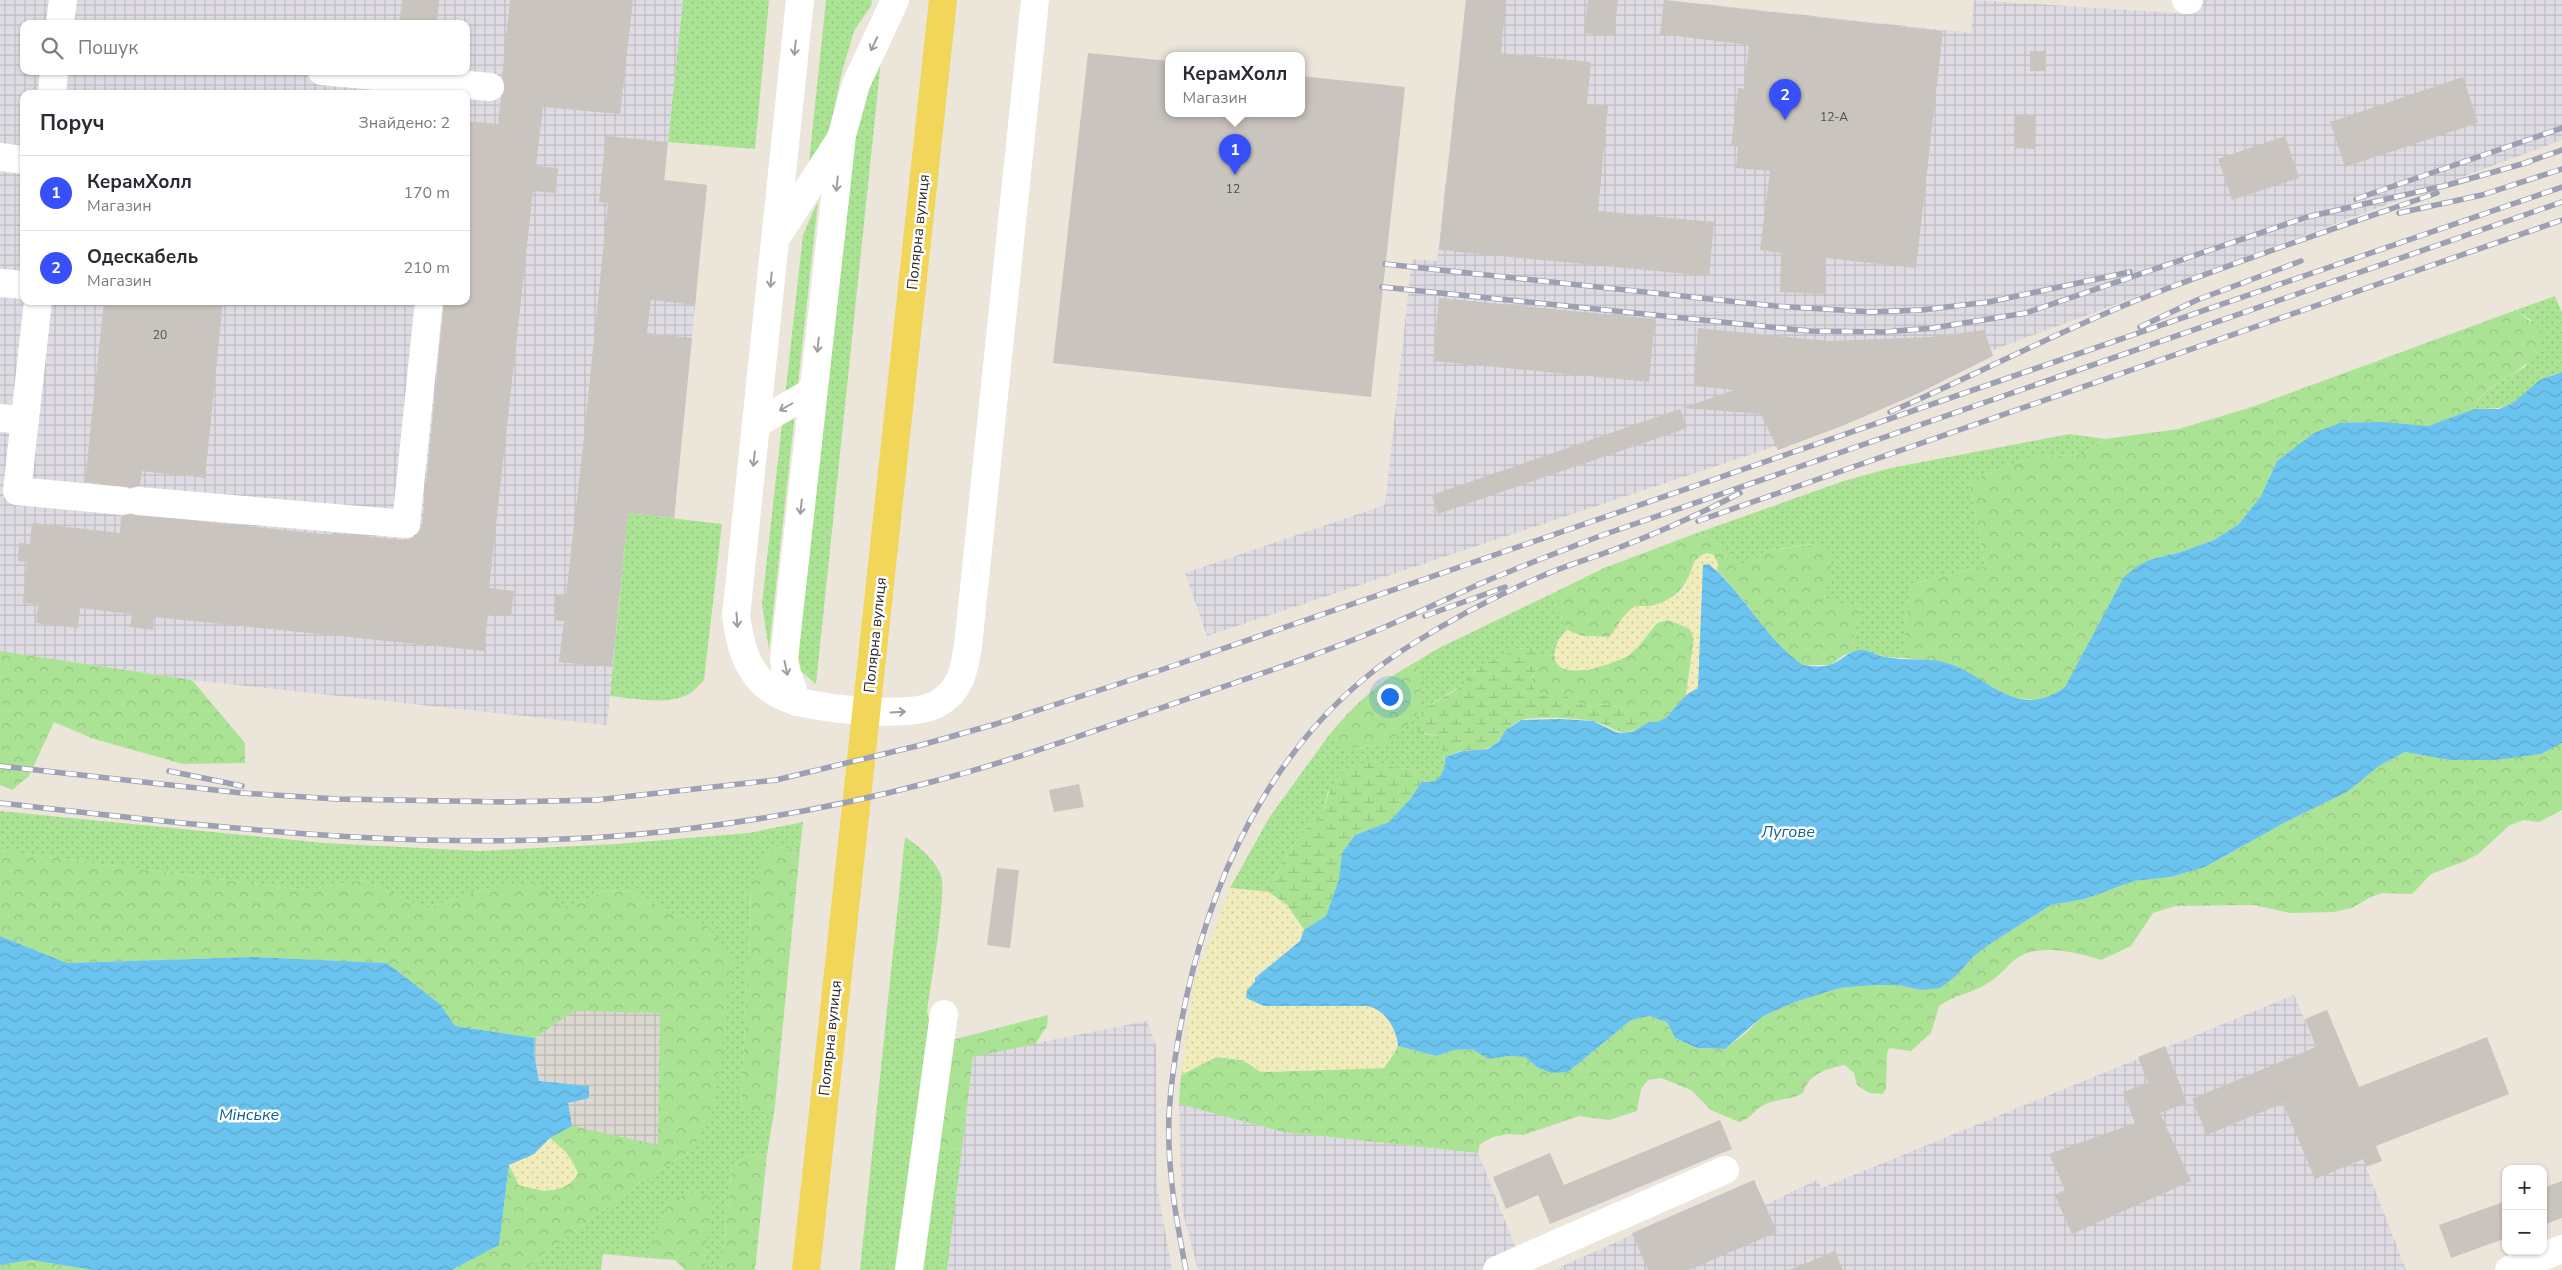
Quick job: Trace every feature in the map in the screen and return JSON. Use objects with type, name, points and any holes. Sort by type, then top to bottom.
[{"type":"main road","name":"Полярна вулиця","points":[[806,1270],[943,0]]},
{"type":"street","points":[[60,20],[62,0]]},
{"type":"street","points":[[800,0],[758,423],[736,616],[740,642],[749,668],[763,683],[778,694],[797,702],[892,713],[920,711],[938,703],[962,678],[968,646],[1035,0]]},
{"type":"street","points":[[797,702],[786,671],[784,659],[842,135],[856,84],[895,0]]},
{"type":"street","points":[[52,90],[54,75]]},
{"type":"street","points":[[364,75],[490,87]]},
{"type":"street","points":[[775,239],[842,135]]},
{"type":"street","points":[[0,158],[20,160]]},
{"type":"street","points":[[0,283],[20,285]]},
{"type":"street","points":[[37,305],[13,419],[18,491],[406,524],[429,305]]},
{"type":"street","points":[[758,423],[813,390]]},
{"type":"street","points":[[909,1270],[944,1014]]},
{"type":"street","points":[[1497,1270],[1725,1170]]},
{"type":"street","points":[[2509,1270],[2562,1249]]},
{"type":"shaded area","points":[[0,0],[683,0],[664,180],[707,185],[674,518],[628,513],[607,725],[192,680],[0,651]]},
{"type":"shaded area","points":[[1466,0],[1668,0],[1971,33],[1974,0],[2188,14],[2189,0],[2562,0],[2562,140],[1998,348],[1836,426],[1207,636],[1185,573],[1385,505],[1412,259],[1437,261]]},
{"type":"shaded area","points":[[2294,995],[2366,1167],[2406,1270],[1554,1270],[1754,1180],[1765,1205],[1817,1180],[1822,1188]]},
{"type":"shaded area","points":[[574,1011],[660,1013],[658,1145],[572,1126],[568,1103],[539,1081],[534,1055],[535,1038]]},
{"type":"shaded area","points":[[1147,1021],[1156,1046],[1157,1186],[1172,1270],[947,1270],[973,1056]]},
{"type":"shaded area","points":[[1179,1104],[1283,1132],[1478,1153],[1514,1243],[1521,1270],[1198,1270],[1182,1209]]},
{"type":"green space","points":[[683,0],[769,0],[755,149],[668,142]]},
{"type":"green space","points":[[826,0],[872,0],[871,6],[854,31],[842,72],[829,133],[808,172]]},
{"type":"green space","points":[[881,60],[816,684],[801,671],[797,651],[852,139],[863,102]]},
{"type":"green space","points":[[818,201],[769,650],[762,604],[803,235]]},
{"type":"green space","points":[[2555,296],[2562,313],[2562,372],[2548,377],[2513,403],[2503,407],[2474,409],[2489,389],[2526,366],[2531,320],[2516,310]]},
{"type":"green space","points":[[2516,310],[2544,333],[2538,348],[2520,368],[2489,389],[2480,398],[2474,409],[2428,426],[2314,433],[2277,461],[2261,496],[2239,524],[2214,540],[2181,552],[2149,560],[2105,613],[2085,654],[2065,687],[2053,695],[2037,700],[2008,697],[1992,686],[1941,662],[1905,658],[1905,626],[1911,584],[1985,566],[1969,481],[2029,458],[2084,454],[2105,439],[2179,429],[2255,406]]},
{"type":"green space","points":[[2070,434],[2105,439],[2084,454],[2029,458],[1969,481],[1985,566],[1911,584],[1905,626],[1905,658],[1886,657],[1862,650],[1853,652],[1854,629],[1861,617],[1859,608],[1825,599],[1823,589],[1830,573],[1830,551],[1811,544],[1765,551],[1755,561],[1742,564],[1729,558],[1709,538],[1697,533],[1844,481],[1891,468]]},
{"type":"green space","points":[[628,513],[722,524],[704,680],[691,693],[680,698],[650,700],[610,696]]},
{"type":"green space","points":[[1697,533],[1709,538],[1729,558],[1742,564],[1755,561],[1765,551],[1821,543],[1830,551],[1831,562],[1831,572],[1824,591],[1825,599],[1859,608],[1861,617],[1854,629],[1853,652],[1844,655],[1830,665],[1803,665],[1790,655],[1768,632],[1717,571],[1718,564],[1695,560],[1689,576],[1676,594],[1653,606],[1634,608],[1626,614],[1609,637],[1582,636],[1567,630],[1551,594],[1604,568]]},
{"type":"green space","points":[[1551,594],[1567,630],[1558,640],[1554,655],[1541,658],[1540,654],[1533,648],[1522,648],[1475,669],[1464,684],[1431,704],[1424,734],[1439,736],[1442,743],[1445,759],[1442,774],[1438,779],[1432,782],[1422,781],[1410,769],[1390,767],[1374,761],[1328,792],[1322,815],[1297,839],[1268,892],[1230,888],[1269,818],[1329,735],[1336,742],[1348,748],[1386,744],[1405,727],[1421,684],[1416,669],[1409,666],[1439,648]]},
{"type":"green space","points":[[1668,620],[1690,629],[1694,639],[1686,695],[1667,717],[1657,722],[1649,722],[1626,709],[1604,704],[1588,707],[1566,696],[1545,696],[1535,690],[1531,681],[1541,658],[1554,655],[1558,665],[1589,670],[1628,656],[1639,646],[1657,623]]},
{"type":"green space","points":[[1523,648],[1533,648],[1540,654],[1541,658],[1531,681],[1535,690],[1545,696],[1566,696],[1588,707],[1604,704],[1626,709],[1649,722],[1631,731],[1620,732],[1587,720],[1535,718],[1521,720],[1512,725],[1490,747],[1461,751],[1445,757],[1442,753],[1439,736],[1418,732],[1418,723],[1426,709],[1457,689],[1476,669],[1492,660]]},
{"type":"green space","points":[[0,651],[192,680],[245,743],[245,763],[183,764],[94,739],[54,722],[29,776],[12,790],[0,785]]},
{"type":"green space","points":[[1409,666],[1416,668],[1421,684],[1421,703],[1415,718],[1386,744],[1349,749],[1338,746],[1329,735],[1356,705],[1386,680]]},
{"type":"green space","points":[[2562,743],[2562,810],[2539,822],[2524,820],[2510,825],[2478,854],[2431,874],[2412,894],[2382,893],[2352,908],[2334,912],[2290,913],[2254,905],[2175,906],[2153,913],[2131,946],[2101,960],[2059,950],[2026,953],[2017,958],[1988,983],[1939,1006],[1931,1033],[1911,1051],[1889,1048],[1887,1054],[1886,1089],[1883,1094],[1869,1093],[1857,1085],[1854,1073],[1845,1065],[1832,1068],[1814,1076],[1803,1093],[1798,1096],[1767,1103],[1739,1122],[1711,1110],[1691,1090],[1661,1078],[1648,1080],[1641,1089],[1637,1111],[1609,1120],[1579,1116],[1523,1135],[1508,1134],[1493,1137],[1480,1144],[1478,1153],[1283,1132],[1179,1104],[1181,1075],[1216,1057],[1243,1060],[1261,1072],[1384,1068],[1398,1046],[1436,1056],[1454,1050],[1472,1049],[1488,1059],[1510,1056],[1525,1057],[1537,1067],[1568,1072],[1631,1020],[1649,1016],[1667,1022],[1675,1038],[1697,1048],[1725,1049],[1746,1033],[1763,1016],[1798,1001],[1840,988],[1898,985],[1921,990],[1956,976],[1973,957],[1990,944],[2051,905],[2085,899],[2134,881],[2171,877],[2205,867],[2284,823],[2347,792],[2379,766],[2405,752],[2450,760],[2541,754]]},
{"type":"green space","points":[[1374,761],[1390,767],[1410,769],[1422,781],[1411,798],[1389,822],[1355,835],[1342,853],[1339,879],[1326,916],[1304,930],[1287,905],[1268,892],[1297,839],[1322,815],[1329,793],[1338,777],[1352,767]]},
{"type":"green space","points":[[0,811],[324,843],[480,851],[616,844],[749,833],[803,822],[800,849],[775,847],[751,891],[741,1109],[759,1111],[775,1106],[767,1154],[747,1156],[732,1167],[721,1270],[707,1270],[704,1260],[712,1198],[668,1202],[648,1258],[603,1254],[601,1270],[527,1270],[529,1265],[644,1180],[693,1149],[708,926],[669,912],[633,892],[605,890],[568,909],[487,888],[426,909],[362,880],[306,890],[0,851]]},
{"type":"green space","points":[[905,837],[926,853],[941,875],[942,900],[927,1012],[932,1031],[904,1270],[860,1270]]},
{"type":"green space","points":[[775,847],[800,849],[775,1106],[759,1111],[741,1109],[751,891],[760,863]]},
{"type":"green space","points":[[0,851],[306,890],[362,880],[426,909],[487,888],[539,884],[568,909],[605,890],[633,892],[669,912],[708,926],[733,961],[714,1107],[693,1149],[644,1180],[529,1265],[527,1270],[452,1270],[499,1245],[509,1165],[519,1185],[544,1191],[564,1187],[574,1164],[565,1151],[550,1138],[572,1126],[535,1038],[455,1026],[441,1005],[387,963],[253,957],[67,963],[0,936]]},
{"type":"green space","points":[[1048,1015],[1047,1026],[1035,1044],[973,1057],[962,1149],[937,1147],[952,1040]]},
{"type":"green space","points":[[937,1147],[962,1149],[947,1270],[922,1270]]},
{"type":"green space","points":[[767,1154],[755,1270],[721,1270],[732,1167],[747,1156]]},
{"type":"green space","points":[[697,1191],[713,1198],[704,1260],[707,1270],[685,1270],[675,1260],[648,1258],[668,1201]]},
{"type":"green space","points":[[31,1260],[93,1270],[0,1270],[0,1265]]},
{"type":"sand","points":[[1707,553],[1714,555],[1718,564],[1717,571],[1709,564],[1703,566],[1698,688],[1686,695],[1694,639],[1690,629],[1670,620],[1658,623],[1630,654],[1612,663],[1586,670],[1574,670],[1563,668],[1557,663],[1556,646],[1567,630],[1582,636],[1609,637],[1626,613],[1634,607],[1658,604],[1678,593],[1688,580],[1697,559]]},
{"type":"sand","points":[[1230,888],[1268,892],[1287,905],[1304,930],[1300,941],[1255,978],[1255,982],[1247,990],[1264,1006],[1368,1006],[1379,1011],[1389,1020],[1398,1038],[1396,1050],[1384,1068],[1261,1072],[1243,1060],[1216,1057],[1181,1075],[1194,983]]},
{"type":"sand","points":[[550,1138],[570,1158],[578,1173],[567,1185],[552,1190],[519,1185],[509,1165],[534,1154]]},
{"type":"water","name":"Лугове","points":[[2562,372],[2562,743],[2541,754],[2495,760],[2450,760],[2405,752],[2379,766],[2347,792],[2284,823],[2205,867],[2171,877],[2134,881],[2085,899],[2051,905],[1990,944],[1973,957],[1956,976],[1940,988],[1921,990],[1898,985],[1874,985],[1840,988],[1798,1001],[1763,1016],[1725,1049],[1697,1048],[1675,1038],[1667,1022],[1649,1016],[1631,1020],[1568,1072],[1551,1073],[1537,1067],[1525,1057],[1510,1056],[1488,1059],[1472,1049],[1454,1050],[1436,1056],[1398,1046],[1393,1027],[1389,1021],[1380,1012],[1368,1006],[1264,1006],[1246,998],[1247,990],[1255,982],[1255,978],[1300,941],[1304,930],[1326,916],[1339,879],[1342,853],[1355,835],[1389,822],[1411,798],[1422,781],[1433,781],[1440,776],[1443,772],[1445,757],[1463,751],[1488,749],[1499,741],[1506,730],[1521,720],[1561,719],[1593,721],[1618,733],[1632,732],[1649,722],[1657,722],[1667,717],[1686,695],[1698,688],[1703,565],[1709,564],[1722,576],[1766,630],[1803,665],[1826,666],[1837,662],[1855,651],[1863,650],[1892,658],[1939,661],[1972,674],[2001,692],[2015,698],[2030,700],[2047,697],[2065,687],[2124,577],[2136,567],[2149,560],[2181,552],[2214,540],[2239,524],[2261,496],[2277,461],[2314,433],[2340,423],[2383,422],[2428,426],[2474,409],[2499,409],[2513,403],[2540,380]]},
{"type":"water","name":"Мінське","points":[[0,936],[67,963],[253,957],[387,963],[441,1005],[455,1026],[535,1038],[534,1055],[539,1081],[589,1086],[589,1098],[568,1103],[572,1126],[550,1138],[534,1154],[509,1165],[499,1245],[452,1270],[93,1270],[31,1260],[0,1265]]},
{"type":"building","points":[[402,0],[439,0],[437,20],[400,20]]},
{"type":"building","points":[[510,0],[633,0],[620,114],[543,107],[536,166],[558,168],[556,193],[533,191],[489,588],[514,591],[511,616],[488,614],[484,651],[154,617],[153,630],[130,627],[132,614],[80,608],[78,628],[36,623],[38,604],[23,603],[27,562],[18,561],[19,543],[30,544],[32,523],[120,533],[121,517],[131,514],[332,535],[333,533],[405,540],[412,538],[418,533],[422,526],[444,305],[470,305],[470,121],[498,124],[501,98],[505,89],[502,78]]},
{"type":"building","points":[[1466,0],[1506,0],[1501,53],[1591,62],[1587,104],[1608,106],[1598,211],[1714,222],[1709,276],[1439,250]]},
{"type":"building","points":[[1588,0],[1618,0],[1614,36],[1584,33]]},
{"type":"building","points":[[1664,0],[1943,31],[1916,268],[1826,258],[1825,294],[1780,292],[1781,253],[1760,250],[1770,171],[1736,168],[1738,147],[1731,146],[1738,88],[1744,89],[1749,45],[1660,34]]},
{"type":"building","points":[[2030,51],[2046,51],[2046,71],[2030,71]]},
{"type":"building","points":[[1088,53],[1165,61],[1165,117],[1305,117],[1305,76],[1405,87],[1371,397],[1053,363]]},
{"type":"building","points":[[2463,77],[2478,123],[2345,167],[2330,122]]},
{"type":"building","points":[[2015,114],[2035,115],[2034,149],[2014,148]]},
{"type":"building","points":[[606,136],[668,142],[664,180],[707,185],[695,305],[651,300],[647,333],[692,338],[674,518],[628,513],[612,667],[559,662],[564,621],[554,620],[556,595],[566,596],[584,437],[608,203],[599,202]]},
{"type":"building","points":[[2285,136],[2299,178],[2232,200],[2218,159]]},
{"type":"building","points":[[1439,298],[1655,319],[1649,382],[1433,361]]},
{"type":"building","points":[[104,305],[223,305],[205,478],[142,471],[140,486],[130,488],[85,482]]},
{"type":"building","points":[[1698,328],[1829,341],[1931,337],[1984,330],[1993,356],[1919,393],[1842,426],[1778,450],[1761,414],[1683,408],[1734,390],[1694,386]]},
{"type":"building","points":[[1680,409],[1687,428],[1438,514],[1432,495]]},
{"type":"building","points":[[1079,784],[1084,807],[1054,812],[1049,790]]},
{"type":"building","points":[[997,868],[1019,870],[1010,948],[987,945]]},
{"type":"building","points":[[2327,1010],[2359,1087],[2487,1037],[2509,1094],[2376,1146],[2382,1161],[2366,1167],[2363,1159],[2315,1179],[2283,1103],[2207,1135],[2192,1099],[2316,1047],[2305,1019]]},
{"type":"building","points":[[2165,1046],[2187,1103],[2160,1113],[2191,1181],[2072,1234],[2055,1195],[2065,1190],[2049,1154],[2135,1123],[2123,1092],[2148,1083],[2138,1057]]},
{"type":"building","points":[[1720,1120],[1732,1149],[1550,1224],[1538,1195],[1506,1209],[1493,1177],[1550,1153],[1564,1185]]},
{"type":"building","points":[[1754,1180],[1777,1232],[1689,1270],[1648,1270],[1632,1233]]},
{"type":"building","points":[[2562,1181],[2562,1218],[2547,1224],[2547,1210],[2547,1187]]},
{"type":"building","points":[[2502,1202],[2502,1239],[2451,1258],[2439,1225]]},
{"type":"building","points":[[1835,1251],[1843,1270],[1790,1270]]},
{"type":"railway","points":[[2356,199],[2562,128]]},
{"type":"railway","points":[[2522,164],[2562,150]]},
{"type":"railway","points":[[1382,287],[1810,331],[1884,332],[1933,328],[2026,313],[2307,217],[2444,186],[2529,162]]},
{"type":"railway","points":[[2399,213],[2482,195],[2562,169]]},
{"type":"railway","points":[[0,766],[242,793],[337,799],[507,802],[596,800],[776,780],[921,745],[996,724],[1161,670],[2562,187]]},
{"type":"railway","points":[[1890,412],[2135,301],[2247,259],[2437,193]]},
{"type":"railway","points":[[0,803],[254,830],[424,840],[509,841],[593,838],[678,830],[774,816],[900,790],[1015,758],[1284,666],[1378,630],[1484,582],[1600,536],[2562,202]]},
{"type":"railway","points":[[1698,521],[2562,220]]},
{"type":"railway","points":[[2140,327],[2197,300],[2301,261]]},
{"type":"railway","points":[[1385,264],[1775,306],[1872,312],[1921,310],[1989,302],[2130,272]]},
{"type":"railway","points":[[1186,1270],[1173,1193],[1169,1155],[1169,1116],[1173,1071],[1186,999],[1199,946],[1217,894],[1238,845],[1264,797],[1294,752],[1329,712],[1369,675],[1414,643],[1476,607],[1526,583],[1649,536],[1740,493]]},
{"type":"railway","points":[[1425,616],[1505,587]]},
{"type":"railway","points":[[169,771],[242,786]]},
{"type":"place","name":"Одескабель","points":[[1785,120]]},
{"type":"place","name":"КерамХолл","points":[[1235,175]]}]
